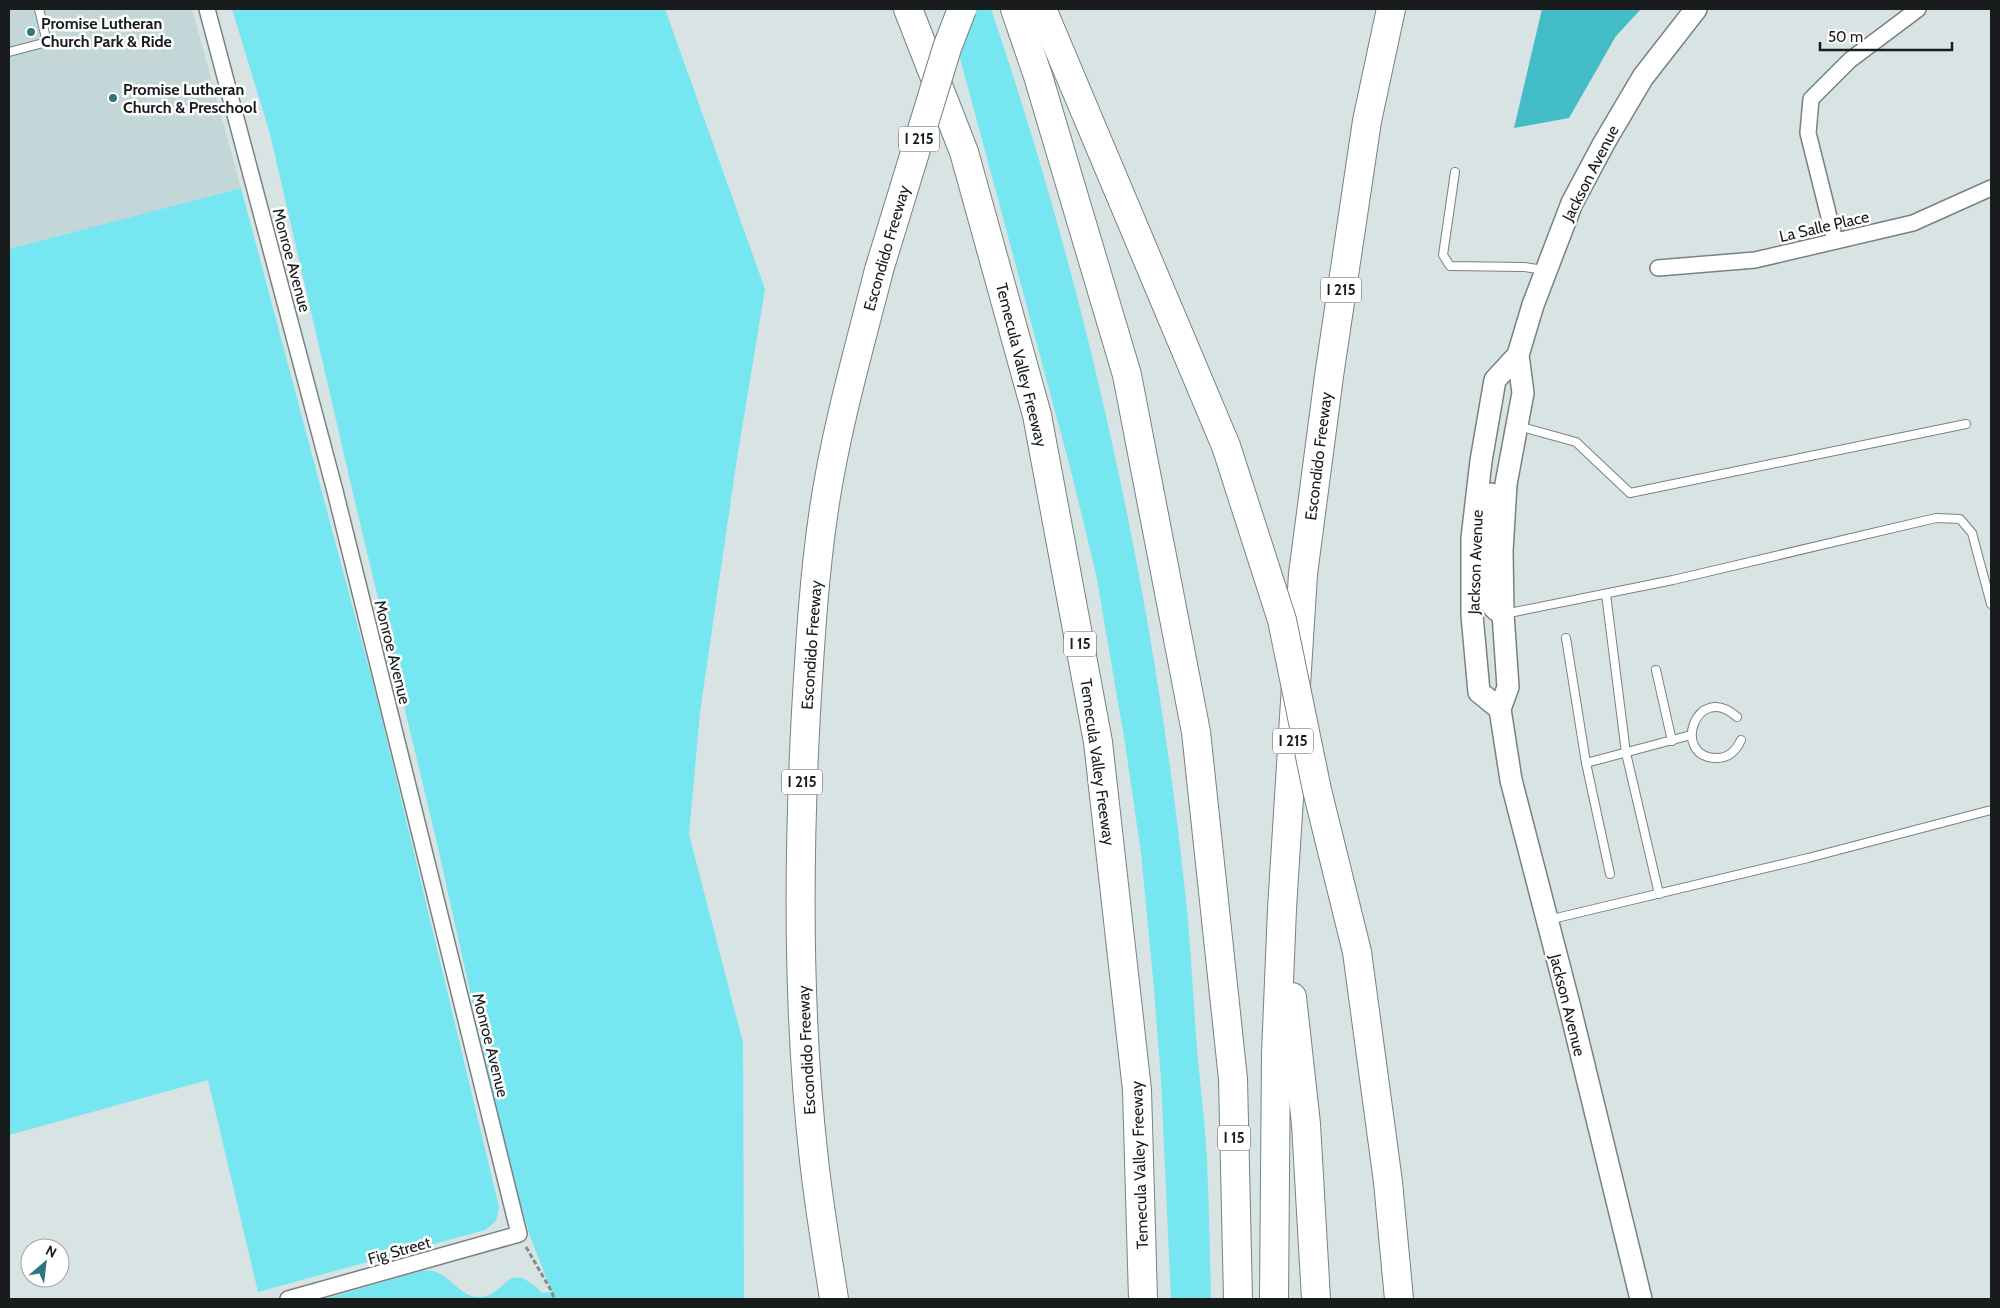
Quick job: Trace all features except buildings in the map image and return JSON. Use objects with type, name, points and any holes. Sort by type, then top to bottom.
[{"type":"highway","name":"Temecula Valley Freeway","points":[[908,9],[964,152],[1038,415],[1095,723],[1138,1090],[1143,1299]]},
{"type":"highway","name":"Escondido Freeway","points":[[834,1299],[814,1159],[806,1067],[800,869],[803,775],[813,598],[824,507],[843,412],[879,270],[947,48],[962,9]]},
{"type":"highway","name":"I 15","points":[[1015,9],[1127,375],[1196,732],[1233,1080],[1238,1299]]},
{"type":"highway","points":[[1042,9],[1226,446],[1282,620],[1317,790],[1357,952],[1388,1182],[1398,1299]]},
{"type":"highway","name":"Escondido Freeway","points":[[1282,909],[1303,574],[1328,376],[1367,122],[1391,9]]},
{"type":"highway","points":[[1274,1299],[1276,1054],[1282,909]]},
{"type":"highway","points":[[1282,909],[1306,1124],[1316,1299]]},
{"type":"main road","name":"Jackson Avenue","points":[[1500,710],[1479,692],[1472,615],[1472,538],[1495,380],[1518,355],[1546,271],[1572,202],[1604,143],[1643,78],[1696,9]]},
{"type":"main road","name":"Jackson Avenue","points":[[1518,355],[1523,393],[1516,425],[1505,504],[1502,551],[1503,614],[1508,687],[1500,710],[1511,780],[1569,1004],[1641,1299]]},
{"type":"main road","points":[[1487,425],[1496,453],[1492,483],[1486,589],[1490,603],[1497,612],[1503,614]]},
{"type":"street","name":"Monroe Avenue","points":[[207,9],[335,491],[519,1234]]},
{"type":"street","points":[[1835,241],[1808,132],[1811,99],[1850,60],[1918,9]]},
{"type":"street","name":"La Salle Place","points":[[1658,268],[1756,260],[1913,223],[1991,188]]},
{"type":"street","name":"Fig Street","points":[[288,1299],[519,1234]]},
{"type":"lane","points":[[9,52],[47,42],[39,9]]},
{"type":"lane","points":[[1455,172],[1443,255],[1450,266],[1524,268],[1546,271]]},
{"type":"lane","points":[[1516,425],[1576,442],[1630,493],[1966,424]]},
{"type":"lane","points":[[1503,614],[1606,594],[1936,518],[1960,519],[1972,533],[1991,604]]},
{"type":"lane","points":[[1606,594],[1626,753],[1659,894]]},
{"type":"lane","points":[[1566,638],[1586,763],[1610,874]]},
{"type":"lane","points":[[1656,670],[1672,741]]},
{"type":"lane","points":[[1737,717],[1723,708],[1707,709],[1695,720],[1691,736],[1699,751],[1706,756],[1714,758],[1723,758],[1731,754],[1741,740]]},
{"type":"lane","points":[[1586,763],[1691,736]]},
{"type":"lane","points":[[1546,920],[1808,858],[1991,810]]},
{"type":"path","points":[[519,1234],[552,1292],[554,1299]]},
{"type":"shaded area","name":"Promise Lutheran Church & Preschool","points":[[9,9],[192,9],[241,188],[9,249]]},
{"type":"shaded area","points":[[232,9],[665,9],[765,289],[736,465],[700,712],[689,834],[743,1043],[744,1299],[324,1299],[421,1271],[438,1273],[472,1296],[483,1297],[492,1293],[512,1278],[520,1278],[529,1282],[542,1293],[552,1292],[531,1239],[510,1170],[436,839],[354,498],[270,134]]},
{"type":"shaded area","points":[[969,9],[991,9],[1027,119],[1088,341],[1137,567],[1174,795],[1187,910],[1206,1145],[1211,1299],[1171,1299],[1161,1079],[1153,978],[1141,853],[1125,743],[1096,574],[1070,467],[956,43]]},
{"type":"shaded area","points":[[1542,9],[1641,9],[1616,36],[1569,118],[1514,128]]},
{"type":"shaded area","points":[[241,188],[376,695],[499,1207],[496,1221],[485,1230],[258,1292],[208,1080],[9,1135],[9,249]]},
{"type":"place","name":"Promise Lutheran Church Park & Ride","points":[[31,32]]},
{"type":"place","name":"Promise Lutheran Church & Preschool","points":[[113,98]]}]
